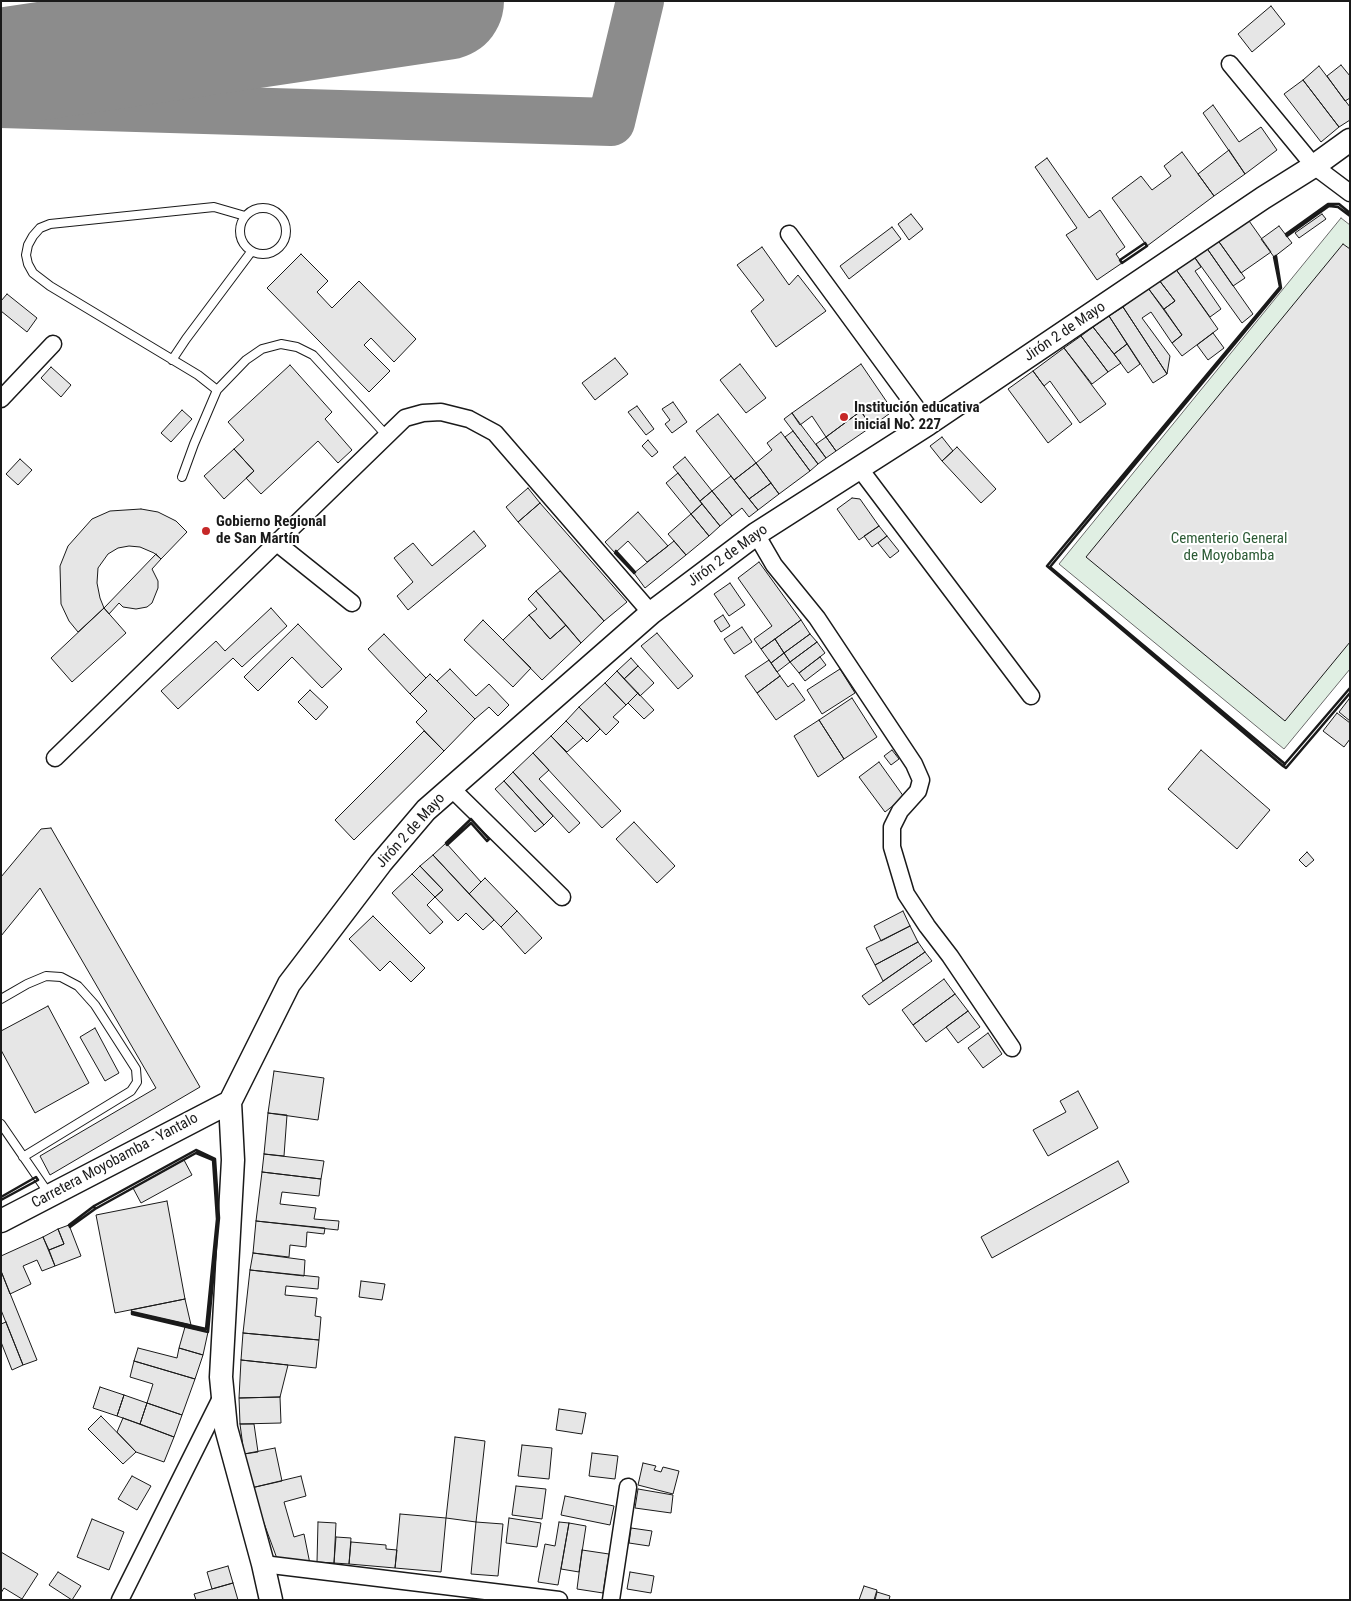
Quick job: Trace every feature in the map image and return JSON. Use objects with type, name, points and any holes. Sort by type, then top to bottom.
[{"type":"main road","name":"Jirón 2 de Mayo","points":[[230,1102],[289,984],[381,863],[426,810],[651,613],[756,534],[928,424],[1350,140]]},
{"type":"main road","name":"Carretera Moyobamba - Yantalo","points":[[1,1221],[230,1102]]},
{"type":"main road","points":[[230,1102],[233,1160],[221,1377],[222,1396],[226,1428],[271,1600]]},
{"type":"street","points":[[1230,64],[1314,166],[1350,193]]},
{"type":"street","points":[[789,234],[928,424]]},
{"type":"street","points":[[1,399],[53,344]]},
{"type":"street","points":[[55,758],[405,418],[423,413],[441,412],[469,419],[495,433],[651,613]]},
{"type":"street","points":[[860,469],[1031,696]]},
{"type":"street","points":[[756,534],[774,565],[816,618],[914,764],[921,780],[918,791],[900,811],[892,827],[892,847],[906,894],[1012,1048]]},
{"type":"street","points":[[277,544],[352,603]]},
{"type":"street","points":[[452,788],[562,896]]},
{"type":"street","points":[[120,1600],[222,1396]]},
{"type":"street","points":[[611,1600],[628,1487]]},
{"type":"street","points":[[263,1564],[559,1600]]},
{"type":"lane","points":[[217,390],[198,375],[50,286],[33,273],[26,255],[28,245],[33,236],[40,228],[50,224],[214,207],[245,216]]},
{"type":"lane","points":[[264,208],[274,210],[282,218],[286,227],[286,238],[280,247],[272,253],[261,255],[251,252],[244,246],[239,236],[240,225],[245,216],[253,210],[264,208]]},
{"type":"lane","points":[[172,360],[251,252]]},
{"type":"lane","points":[[182,477],[217,390],[246,360],[262,350],[281,344],[297,347],[313,355],[387,436]]},
{"type":"lane","points":[[1,999],[27,984],[46,976],[61,977],[78,986],[95,1005],[136,1069],[137,1082],[130,1091],[23,1157]]},
{"type":"lane","points":[[1,1124],[50,1195]]},
{"type":"green space","name":"Cementerio General de Moyobamba","points":[[1341,218],[1350,225],[1350,669],[1284,749],[1059,564]]},
{"type":"building","points":[[1271,6],[1285,24],[1252,52],[1238,34]]},
{"type":"building","points":[[1341,65],[1350,76],[1350,98],[1345,101],[1327,76]]},
{"type":"building","points":[[1319,66],[1350,107],[1350,120],[1339,127],[1303,80]]},
{"type":"building","points":[[1303,80],[1339,127],[1321,142],[1284,94]]},
{"type":"building","points":[[1213,105],[1239,142],[1261,127],[1277,150],[1245,174],[1203,113]]},
{"type":"building","points":[[1229,150],[1245,174],[1214,196],[1198,174]]},
{"type":"building","points":[[1182,152],[1214,196],[1147,246],[1112,198],[1141,176],[1152,190],[1171,176],[1164,166]]},
{"type":"building","points":[[1047,158],[1089,218],[1100,210],[1125,247],[1116,254],[1122,263],[1097,280],[1066,235],[1077,228],[1035,167]]},
{"type":"building","points":[[911,214],[923,229],[909,240],[898,224]]},
{"type":"building","points":[[1322,214],[1326,219],[1299,238],[1295,233]]},
{"type":"building","points":[[1247,218],[1271,252],[1241,273],[1217,239]]},
{"type":"building","points":[[1279,226],[1292,243],[1274,257],[1261,239]]},
{"type":"building","points":[[892,227],[901,239],[849,279],[840,266]]},
{"type":"building","points":[[1217,239],[1245,278],[1233,286],[1206,247]]},
{"type":"building","name":"Cementerio General de Moyobamba","points":[[1343,244],[1350,249],[1350,642],[1285,721],[1086,557]]},
{"type":"building","points":[[762,247],[789,285],[798,275],[826,311],[776,347],[751,311],[764,300],[737,265]]},
{"type":"building","points":[[1206,247],[1253,314],[1242,323],[1193,255]]},
{"type":"building","points":[[301,254],[328,281],[317,292],[332,308],[359,281],[416,339],[394,362],[371,338],[364,345],[390,371],[369,392],[267,288]]},
{"type":"building","points":[[1193,255],[1201,267],[1195,271],[1221,309],[1210,317],[1175,268]]},
{"type":"building","points":[[1175,268],[1218,329],[1182,356],[1172,343],[1182,335],[1164,309],[1175,301],[1159,280]]},
{"type":"building","points":[[1159,280],[1175,301],[1164,309],[1148,288]]},
{"type":"building","points":[[1148,288],[1182,335],[1172,343],[1151,312],[1142,318],[1170,356],[1167,374],[1123,307]]},
{"type":"building","points":[[7,294],[37,318],[27,332],[1,311],[1,301]]},
{"type":"building","points":[[1123,307],[1167,374],[1153,383],[1109,316]]},
{"type":"building","points":[[1109,316],[1127,344],[1114,354],[1093,327]]},
{"type":"building","points":[[1093,327],[1121,363],[1108,372],[1081,336]]},
{"type":"building","points":[[1213,333],[1224,348],[1208,360],[1197,345]]},
{"type":"building","points":[[1081,336],[1108,372],[1092,384],[1064,348]]},
{"type":"building","points":[[1127,344],[1140,364],[1128,373],[1114,354]]},
{"type":"building","points":[[1064,348],[1106,404],[1080,423],[1050,381],[1044,386],[1033,371]]},
{"type":"building","points":[[615,358],[628,374],[595,400],[582,383]]},
{"type":"building","points":[[740,364],[766,398],[746,413],[720,380]]},
{"type":"building","points":[[861,364],[893,411],[871,427],[861,411],[826,437],[812,416],[800,425],[792,413]]},
{"type":"building","points":[[290,365],[332,412],[325,419],[352,450],[338,463],[318,441],[261,494],[246,478],[254,471],[234,449],[244,440],[228,422]]},
{"type":"building","points":[[51,367],[71,385],[61,397],[41,378]]},
{"type":"building","points":[[1033,371],[1072,424],[1048,443],[1008,389]]},
{"type":"building","points":[[673,402],[687,422],[672,433],[665,424],[670,420],[662,409]]},
{"type":"building","points":[[637,406],[654,429],[646,435],[628,412]]},
{"type":"building","points":[[182,410],[192,419],[171,442],[161,433]]},
{"type":"building","points":[[861,411],[871,427],[836,451],[826,437]]},
{"type":"building","points":[[792,413],[826,458],[818,464],[784,419]]},
{"type":"building","points":[[718,414],[756,463],[734,480],[696,431]]},
{"type":"building","points":[[793,431],[818,464],[810,471],[785,437]]},
{"type":"building","points":[[781,432],[810,471],[779,494],[756,463],[772,450],[767,443]]},
{"type":"building","points":[[826,437],[836,451],[826,458],[816,444]]},
{"type":"building","points":[[942,437],[953,451],[942,461],[930,446]]},
{"type":"building","points":[[648,440],[658,452],[652,457],[642,446]]},
{"type":"building","points":[[957,447],[996,489],[981,503],[942,461]]},
{"type":"building","points":[[234,449],[254,471],[224,499],[204,476]]},
{"type":"building","points":[[685,457],[712,491],[700,501],[673,467]]},
{"type":"building","points":[[20,459],[32,470],[18,485],[6,474]]},
{"type":"building","points":[[756,463],[771,483],[749,499],[734,480]]},
{"type":"building","points":[[678,473],[702,504],[691,514],[666,483]]},
{"type":"building","points":[[731,476],[758,510],[749,517],[742,508],[732,516],[712,491]]},
{"type":"building","points":[[771,483],[779,494],[758,510],[749,499]]},
{"type":"building","points":[[528,488],[540,503],[518,522],[506,507]]},
{"type":"building","points":[[712,491],[732,516],[720,526],[700,501]]},
{"type":"building","points":[[852,498],[860,499],[879,526],[859,540],[837,509]]},
{"type":"building","points":[[540,503],[627,602],[604,621],[518,522]]},
{"type":"building","points":[[702,504],[720,526],[709,536],[691,514]]},
{"type":"building","points":[[141,509],[158,512],[176,521],[187,532],[161,559],[154,553],[140,547],[118,548],[108,554],[98,568],[97,583],[104,608],[78,632],[69,621],[61,604],[60,566],[68,546],[92,519],[110,511]]},
{"type":"building","points":[[638,512],[668,546],[647,562],[628,541],[615,553],[605,542]]},
{"type":"building","points":[[691,514],[709,536],[686,555],[668,534]]},
{"type":"building","points":[[879,526],[887,536],[872,547],[864,536]]},
{"type":"building","points":[[474,531],[486,546],[408,610],[397,596],[413,582],[394,558],[413,543],[432,566]]},
{"type":"building","points":[[887,536],[899,551],[890,558],[878,543]]},
{"type":"building","points":[[674,541],[686,555],[645,588],[634,573]]},
{"type":"building","points":[[156,554],[161,559],[152,569],[158,581],[158,588],[152,603],[147,607],[136,609],[123,607],[119,603],[109,614],[104,608]]},
{"type":"building","points":[[759,562],[801,620],[761,649],[754,639],[772,626],[738,578]]},
{"type":"building","points":[[560,571],[604,621],[581,643],[536,591]]},
{"type":"building","points":[[730,583],[745,605],[729,616],[714,594]]},
{"type":"building","points":[[536,591],[566,625],[550,639],[529,615],[537,609],[528,599]]},
{"type":"building","points":[[104,608],[126,633],[72,682],[51,658]]},
{"type":"building","points":[[271,608],[287,626],[242,667],[233,658],[178,709],[161,691],[216,641],[225,651]]},
{"type":"building","points":[[529,615],[550,639],[566,625],[581,643],[542,680],[503,640]]},
{"type":"building","points":[[723,615],[730,626],[721,632],[714,621]]},
{"type":"building","points":[[483,620],[531,668],[513,687],[464,640]]},
{"type":"building","points":[[801,620],[810,634],[784,653],[775,639]]},
{"type":"building","points":[[298,624],[342,669],[322,688],[292,657],[258,691],[244,677]]},
{"type":"building","points":[[742,627],[752,642],[734,654],[724,639]]},
{"type":"building","points":[[657,633],[693,676],[678,689],[641,646]]},
{"type":"building","points":[[384,634],[426,678],[410,694],[368,649]]},
{"type":"building","points":[[810,634],[817,642],[790,662],[784,653]]},
{"type":"building","points":[[775,639],[784,653],[771,663],[761,649]]},
{"type":"building","points":[[817,642],[825,653],[799,673],[790,662]]},
{"type":"building","points":[[784,653],[790,662],[777,672],[771,663]]},
{"type":"building","points":[[820,657],[826,665],[805,681],[799,673]]},
{"type":"building","points":[[631,658],[638,666],[624,679],[617,671]]},
{"type":"building","points":[[769,660],[780,676],[757,693],[745,676]]},
{"type":"building","points":[[638,666],[654,683],[640,696],[624,679]]},
{"type":"building","points":[[450,669],[476,696],[489,684],[509,705],[498,716],[489,707],[475,719],[437,681]]},
{"type":"building","points":[[840,669],[855,693],[822,714],[807,690]]},
{"type":"building","points":[[617,671],[638,693],[626,705],[605,683]]},
{"type":"building","points":[[430,674],[475,719],[444,751],[416,722],[427,711],[410,694]]},
{"type":"building","points":[[780,676],[788,687],[793,683],[805,700],[776,720],[757,693]]},
{"type":"building","points":[[605,683],[626,705],[613,717],[619,722],[606,735],[579,707]]},
{"type":"building","points":[[310,690],[328,707],[316,720],[298,702]]},
{"type":"building","points":[[638,693],[654,710],[644,719],[628,703]]},
{"type":"building","points":[[852,698],[877,737],[844,759],[819,720]]},
{"type":"building","points":[[1350,699],[1350,721],[1339,712]]},
{"type":"building","points":[[579,707],[600,729],[587,742],[566,721]]},
{"type":"building","points":[[1337,713],[1350,723],[1350,739],[1344,747],[1323,731]]},
{"type":"building","points":[[819,720],[844,759],[818,777],[794,736]]},
{"type":"building","points":[[566,721],[583,738],[567,752],[551,736]]},
{"type":"building","points":[[424,731],[444,751],[354,840],[335,820]]},
{"type":"building","points":[[551,736],[621,811],[602,828],[533,753]]},
{"type":"building","points":[[892,750],[899,759],[891,765],[884,756]]},
{"type":"building","points":[[1201,750],[1270,810],[1237,849],[1168,789]]},
{"type":"building","points":[[533,753],[549,770],[539,779],[580,823],[569,833],[513,772]]},
{"type":"building","points":[[879,762],[904,797],[885,812],[859,777]]},
{"type":"building","points":[[513,772],[553,816],[544,825],[504,781]]},
{"type":"building","points":[[504,781],[544,825],[535,832],[495,789]]},
{"type":"building","points":[[634,822],[675,866],[657,883],[616,839]]},
{"type":"building","points":[[51,828],[200,1087],[50,1175],[40,1156],[156,1088],[40,888],[1,936],[1,877],[41,829]]},
{"type":"building","points":[[446,843],[481,882],[469,894],[433,855]]},
{"type":"building","points":[[1307,852],[1314,860],[1306,867],[1299,860]]},
{"type":"building","points":[[433,855],[494,920],[483,930],[466,913],[458,921],[435,897],[443,890],[420,866]]},
{"type":"building","points":[[420,866],[443,890],[435,897],[412,874]]},
{"type":"building","points":[[412,874],[435,897],[427,905],[443,922],[430,934],[392,893]]},
{"type":"building","points":[[485,878],[517,911],[501,927],[469,894]]},
{"type":"building","points":[[517,911],[542,938],[525,954],[501,927]]},
{"type":"building","points":[[903,911],[910,926],[881,941],[874,926]]},
{"type":"building","points":[[373,916],[425,968],[411,982],[390,961],[380,971],[349,939]]},
{"type":"building","points":[[910,926],[918,942],[875,965],[866,948]]},
{"type":"building","points":[[918,942],[925,952],[883,981],[875,965]]},
{"type":"building","points":[[925,952],[932,961],[869,1005],[862,996]]},
{"type":"building","points":[[944,979],[955,994],[913,1025],[902,1010]]},
{"type":"building","points":[[955,994],[968,1011],[926,1042],[913,1025]]},
{"type":"building","points":[[48,1006],[89,1083],[35,1113],[1,1050],[1,1031]]},
{"type":"building","points":[[968,1011],[980,1027],[958,1043],[946,1027]]},
{"type":"building","points":[[95,1028],[119,1073],[105,1081],[80,1037]]},
{"type":"building","points":[[988,1033],[1002,1054],[983,1068],[968,1048]]},
{"type":"building","points":[[274,1071],[324,1078],[318,1120],[268,1113]]},
{"type":"building","points":[[1078,1091],[1098,1128],[1048,1156],[1033,1130],[1066,1112],[1060,1101]]},
{"type":"building","points":[[268,1113],[287,1115],[284,1156],[264,1154]]},
{"type":"building","points":[[264,1154],[324,1161],[321,1179],[262,1172]]},
{"type":"building","points":[[184,1160],[192,1175],[141,1203],[133,1188]]},
{"type":"building","points":[[1118,1161],[1129,1182],[992,1258],[981,1237]]},
{"type":"building","points":[[262,1172],[321,1179],[319,1196],[282,1192],[280,1204],[316,1208],[314,1219],[339,1221],[338,1230],[256,1221]]},
{"type":"building","points":[[167,1201],[185,1299],[115,1313],[96,1215]]},
{"type":"building","points":[[256,1221],[325,1228],[324,1234],[307,1232],[306,1247],[290,1245],[289,1257],[253,1253]]},
{"type":"building","points":[[69,1225],[81,1256],[55,1266],[49,1250],[64,1244],[58,1229]]},
{"type":"building","points":[[58,1229],[64,1244],[49,1250],[43,1237]]},
{"type":"building","points":[[43,1237],[55,1266],[42,1271],[37,1260],[23,1266],[31,1284],[10,1294],[1,1271],[1,1256]]},
{"type":"building","points":[[253,1253],[305,1260],[304,1276],[250,1270]]},
{"type":"building","points":[[250,1270],[319,1277],[318,1289],[286,1286],[285,1295],[317,1298],[315,1316],[321,1317],[319,1340],[243,1333]]},
{"type":"building","points":[[1,1271],[37,1360],[23,1365],[1,1310]]},
{"type":"building","points":[[361,1281],[385,1284],[382,1300],[359,1297]]},
{"type":"building","points":[[185,1299],[191,1325],[132,1312],[131,1310]]},
{"type":"building","points":[[6,1322],[23,1365],[12,1370],[1,1342],[1,1324]]},
{"type":"building","points":[[185,1327],[208,1332],[203,1355],[179,1348]]},
{"type":"building","points":[[243,1333],[319,1340],[316,1368],[241,1360]]},
{"type":"building","points":[[138,1348],[177,1358],[179,1348],[203,1355],[195,1379],[134,1361]]},
{"type":"building","points":[[241,1360],[288,1365],[280,1397],[239,1398]]},
{"type":"building","points":[[134,1361],[195,1379],[182,1415],[147,1403],[153,1384],[130,1377]]},
{"type":"building","points":[[100,1387],[124,1395],[117,1416],[93,1408]]},
{"type":"building","points":[[124,1395],[147,1403],[140,1424],[117,1416]]},
{"type":"building","points":[[280,1397],[281,1423],[240,1424],[239,1398]]},
{"type":"building","points":[[147,1403],[182,1415],[174,1437],[140,1424]]},
{"type":"building","points":[[559,1409],[586,1413],[582,1434],[556,1430]]},
{"type":"building","points":[[101,1416],[136,1452],[123,1464],[88,1429]]},
{"type":"building","points":[[123,1418],[174,1437],[164,1462],[136,1452],[117,1432]]},
{"type":"building","points":[[240,1424],[254,1424],[258,1452],[244,1454]]},
{"type":"building","points":[[455,1437],[485,1441],[476,1522],[446,1518]]},
{"type":"building","points":[[522,1445],[552,1448],[549,1479],[518,1476]]},
{"type":"building","points":[[275,1448],[282,1481],[251,1488],[244,1454]]},
{"type":"building","points":[[592,1453],[618,1456],[615,1479],[589,1476]]},
{"type":"building","points":[[643,1463],[656,1466],[654,1470],[661,1472],[663,1467],[679,1471],[673,1494],[638,1485]]},
{"type":"building","points":[[132,1476],[151,1486],[137,1510],[118,1499]]},
{"type":"building","points":[[301,1476],[306,1496],[284,1502],[294,1537],[304,1534],[310,1564],[279,1564],[251,1488]]},
{"type":"building","points":[[516,1486],[546,1489],[542,1519],[512,1515]]},
{"type":"building","points":[[638,1489],[673,1495],[671,1513],[635,1508]]},
{"type":"building","points":[[565,1496],[614,1506],[610,1525],[561,1515]]},
{"type":"building","points":[[400,1514],[446,1518],[441,1572],[395,1568]]},
{"type":"building","points":[[509,1518],[541,1523],[537,1547],[506,1543]]},
{"type":"building","points":[[92,1519],[124,1532],[109,1570],[77,1557]]},
{"type":"building","points":[[318,1522],[336,1523],[334,1563],[317,1562]]},
{"type":"building","points":[[476,1522],[503,1524],[498,1576],[471,1574]]},
{"type":"building","points":[[559,1522],[569,1523],[558,1585],[538,1582],[545,1544],[555,1546]]},
{"type":"building","points":[[569,1523],[586,1526],[579,1572],[561,1569]]},
{"type":"building","points":[[631,1528],[652,1531],[649,1546],[629,1543]]},
{"type":"building","points":[[336,1537],[351,1538],[349,1564],[334,1563]]},
{"type":"building","points":[[351,1542],[386,1545],[386,1549],[397,1550],[395,1568],[349,1564]]},
{"type":"building","points":[[582,1550],[609,1554],[603,1593],[577,1589]]},
{"type":"building","points":[[1,1552],[38,1574],[22,1599],[4,1588],[1,1593]]},
{"type":"building","points":[[228,1566],[233,1583],[212,1589],[207,1572]]},
{"type":"building","points":[[58,1572],[81,1586],[72,1600],[49,1585]]},
{"type":"building","points":[[630,1572],[654,1576],[651,1593],[627,1589]]},
{"type":"building","points":[[233,1583],[238,1600],[196,1600],[194,1594]]},
{"type":"building","points":[[864,1586],[877,1590],[874,1600],[859,1600]]},
{"type":"building","points":[[877,1592],[890,1596],[889,1600],[875,1600]]},
{"type":"taxiway","points":[[1,104],[611,122],[640,1]]},
{"type":"runway","points":[[1,67],[445,1]]},
{"type":"wall","points":[[1350,213],[1339,204],[1328,204],[1286,234],[1287,236],[1329,206],[1338,207],[1350,216]]},
{"type":"wall","points":[[1145,243],[1147,246],[1122,263],[1120,260],[1145,243]]},
{"type":"wall","points":[[1276,256],[1281,288],[1050,567],[1285,764],[1283,766],[1047,566],[1280,287],[1274,257],[1276,256]]},
{"type":"wall","points":[[616,551],[635,572],[634,573],[615,553],[616,551]]},
{"type":"wall","points":[[1350,688],[1283,766],[1286,768],[1350,693]]},
{"type":"wall","points":[[471,819],[489,839],[487,841],[471,823],[447,845],[446,843],[471,819]]},
{"type":"wall","points":[[196,1150],[215,1159],[219,1218],[208,1332],[132,1314],[132,1312],[206,1329],[217,1219],[213,1160],[196,1153],[95,1209],[94,1206],[196,1150]]},
{"type":"wall","points":[[1,1197],[36,1177],[38,1180],[1,1200]]},
{"type":"wall","points":[[94,1206],[95,1209],[70,1227],[69,1225],[94,1206]]},
{"type":"place","name":"Institución educativa inicial No. 227","points":[[844,417]]},
{"type":"place","name":"Gobierno Regional de San Martín","points":[[206,531]]}]
